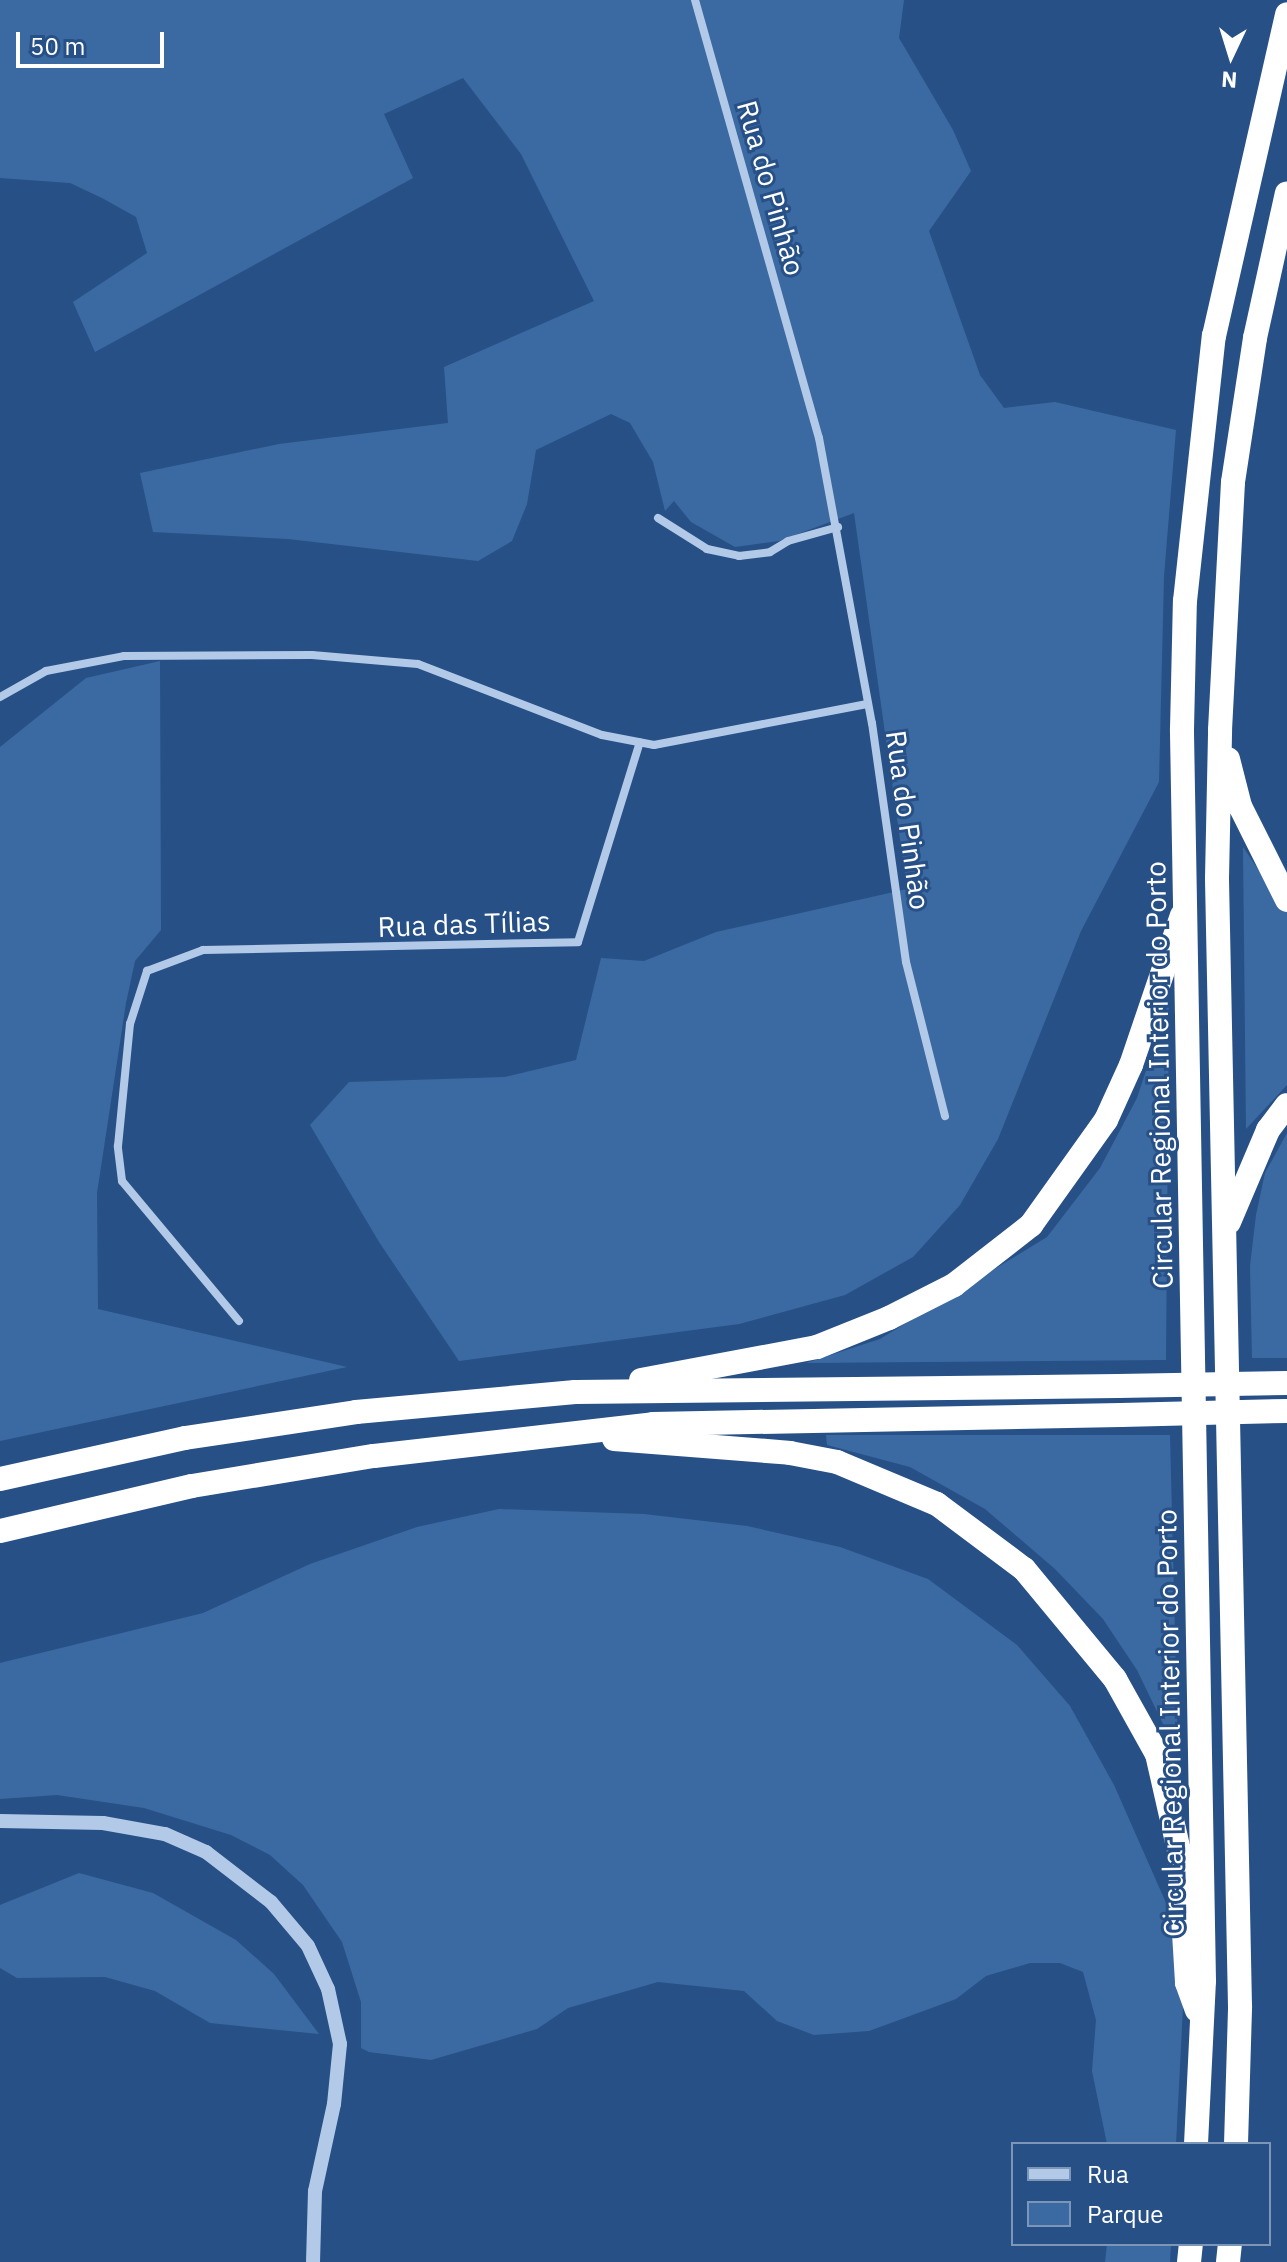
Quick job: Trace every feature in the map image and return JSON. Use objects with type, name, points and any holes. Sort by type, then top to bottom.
[{"type":"highway","name":"Circular Regional Interior do Porto","points":[[1196,2142],[1199,2016],[1204,1981],[1182,729],[1185,601],[1214,336],[1287,14]]},
{"type":"highway","points":[[1236,2142],[1240,2006],[1217,878],[1220,730],[1233,482],[1255,338],[1287,193]]},
{"type":"highway","points":[[1220,730],[1240,806],[1287,900]]},
{"type":"highway","points":[[575,1392],[817,1347],[954,1285],[1031,1225],[1071,1177],[1106,1120],[1131,1065],[1185,905]]},
{"type":"highway","points":[[1225,1232],[1268,1130],[1287,1105]]},
{"type":"highway","points":[[0,1479],[201,1435],[356,1412],[575,1392],[1287,1383]]},
{"type":"highway","points":[[0,1531],[192,1486],[374,1456],[653,1424],[1287,1411]]},
{"type":"highway","points":[[560,1435],[790,1453],[837,1462],[937,1504],[1024,1569],[1115,1679],[1157,1754],[1179,1851],[1187,1983],[1199,2016]]},
{"type":"street","name":"Rua do Pinhão","points":[[695,0],[819,438],[838,527],[906,962],[945,1116]]},
{"type":"street","points":[[658,518],[707,549],[739,556],[770,552],[788,541],[838,527]]},
{"type":"street","points":[[0,697],[46,671],[124,656],[312,655],[418,664],[602,735],[654,745],[867,704]]},
{"type":"street","name":"Rua das Tílias","points":[[239,1321],[122,1181],[118,1165],[130,1024],[147,971],[203,950],[578,942],[640,742]]},
{"type":"street","points":[[0,1821],[103,1823],[165,1834],[206,1852],[271,1902],[308,1946],[328,1989],[340,2044],[334,2104],[315,2191],[313,2262]]},
{"type":"green space","points":[[0,0],[904,0],[899,38],[953,130],[971,171],[929,231],[980,375],[1004,408],[1055,402],[1176,430],[1164,576],[1159,782],[1081,931],[998,1139],[960,1205],[913,1257],[845,1295],[739,1324],[459,1361],[379,1242],[310,1125],[349,1082],[505,1077],[576,1060],[601,958],[644,961],[716,932],[907,889],[854,513],[779,541],[735,547],[691,522],[674,501],[665,511],[653,462],[630,423],[611,414],[536,450],[527,504],[512,541],[478,561],[288,539],[153,532],[140,473],[279,444],[448,423],[444,367],[594,301],[521,154],[463,78],[384,114],[413,178],[95,352],[73,302],[147,253],[136,217],[102,198],[70,183],[0,178]]},
{"type":"green space","points":[[160,661],[161,930],[135,961],[126,1003],[97,1193],[98,1309],[347,1367],[0,1441],[0,747],[86,678]]},
{"type":"green space","points":[[1243,847],[1287,912],[1287,1085],[1246,1129]]},
{"type":"green space","points":[[1169,1001],[1166,1360],[806,1363],[880,1339],[1047,1237],[1100,1168],[1137,1098]]},
{"type":"green space","points":[[1287,1133],[1287,1358],[1252,1358],[1250,1266],[1256,1215],[1265,1173]]},
{"type":"green space","points":[[826,1435],[1170,1435],[1178,1755],[1137,1670],[1103,1619],[1055,1569],[985,1509],[910,1467],[827,1445]]},
{"type":"green space","points":[[499,1509],[644,1514],[747,1526],[840,1547],[928,1579],[1017,1645],[1070,1706],[1114,1785],[1174,1921],[1183,2007],[1176,2142],[1107,2142],[1092,2071],[1096,2020],[1083,1972],[1060,1963],[1030,1963],[986,1976],[956,1999],[869,2031],[814,2035],[777,2021],[744,1991],[658,1982],[568,2008],[537,2029],[431,2060],[369,2052],[361,2048],[361,2002],[342,1942],[303,1885],[270,1855],[231,1835],[144,1808],[57,1795],[0,1799],[0,1663],[203,1613],[310,1564],[417,1527]]},
{"type":"green space","points":[[79,1873],[153,1893],[236,1940],[274,1974],[319,2034],[210,2023],[155,1991],[105,1977],[17,1978],[0,1968],[0,1905]]},
{"type":"green space","points":[[1107,2246],[1171,2246],[1170,2262],[1105,2262]]}]
